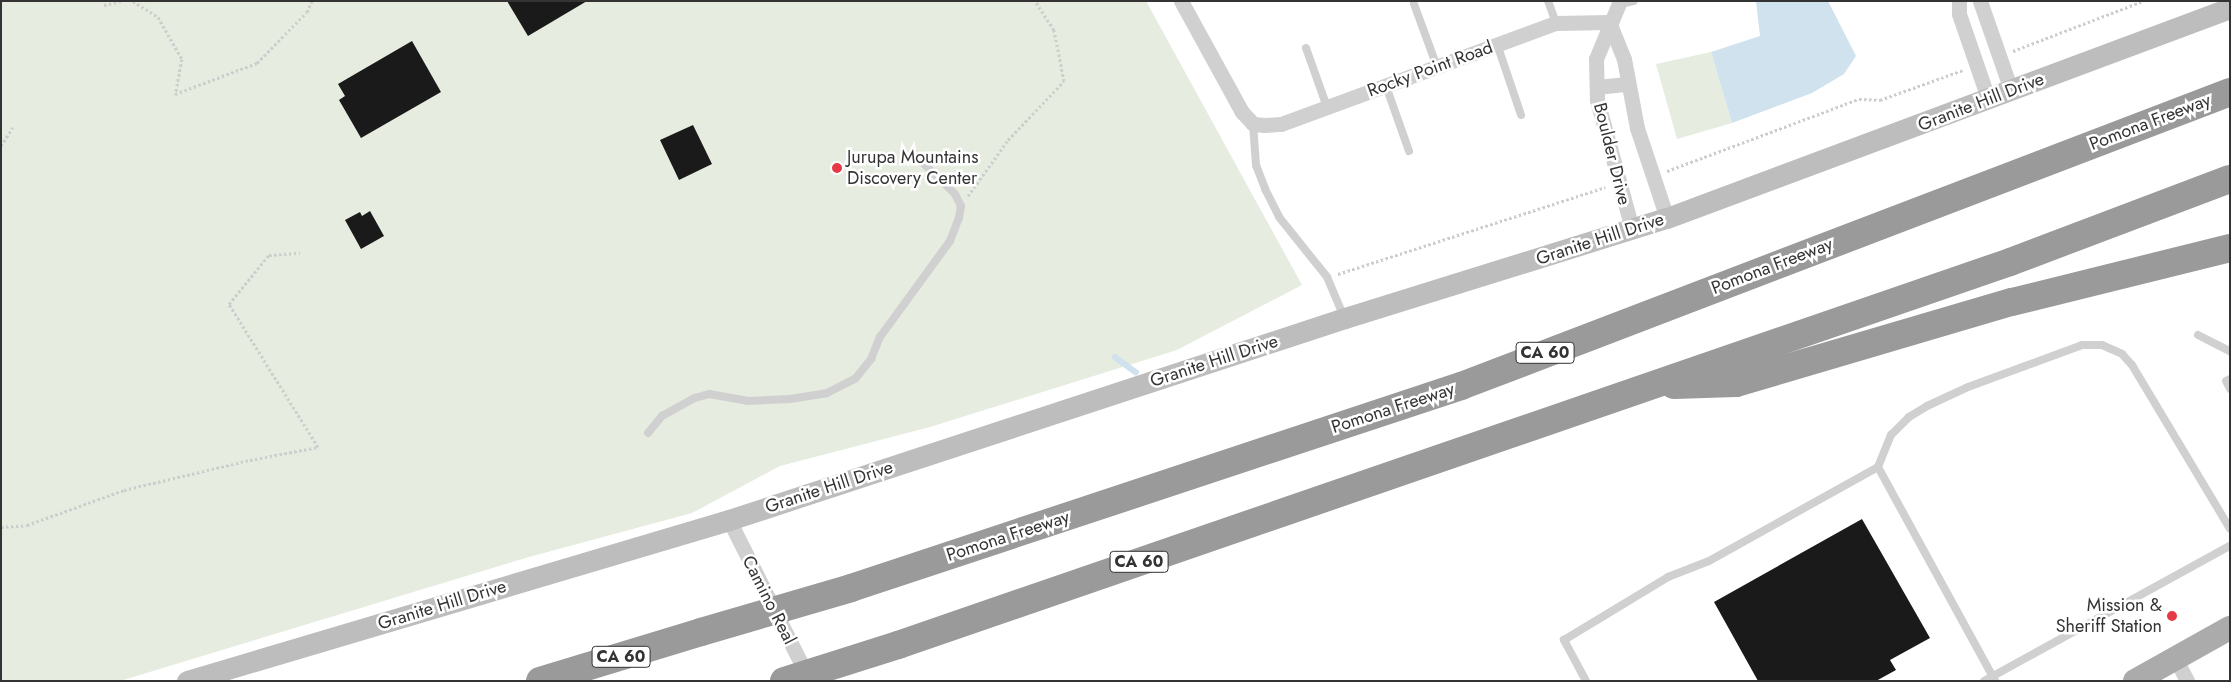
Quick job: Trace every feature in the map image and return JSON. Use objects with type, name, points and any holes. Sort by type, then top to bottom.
[{"type":"highway","name":"Pomona Freeway","points":[[540,681],[851,588],[1460,386],[2230,92]]},
{"type":"highway","name":"CA 60","points":[[784,681],[898,645],[1645,386],[2010,262],[2230,179]]},
{"type":"highway","points":[[1645,386],[1736,383],[2012,302],[2230,248]]},
{"type":"main road","points":[[2135,681],[2230,628]]},
{"type":"street","points":[[1181,1],[1233,98],[1252,124]]},
{"type":"street","points":[[1959,1],[1959,14],[1988,98]]},
{"type":"street","points":[[1980,1],[2011,90]]},
{"type":"street","name":"Boulder Drive","points":[[1625,2],[1609,22],[1596,59],[1597,100],[1632,229]]},
{"type":"street","name":"Granite Hill Drive","points":[[187,681],[728,520],[1345,318],[1667,218],[2230,8]]},
{"type":"street","name":"Rocky Point Road","points":[[1252,124],[1281,124],[1556,23],[1609,22]]},
{"type":"street","name":"Boulder Drive","points":[[1609,22],[1624,59],[1627,84],[1637,128],[1667,218]]},
{"type":"street","points":[[1597,87],[1627,84]]},
{"type":"street","name":"Camino Real","points":[[728,520],[810,681]]},
{"type":"street","points":[[2175,658],[2187,681]]},
{"type":"lane","points":[[1548,1],[1556,23]]},
{"type":"lane","points":[[1414,4],[1437,67]]},
{"type":"lane","points":[[1498,44],[1521,115]]},
{"type":"lane","points":[[1306,48],[1327,107]]},
{"type":"lane","points":[[1386,86],[1409,151]]},
{"type":"lane","points":[[1252,124],[1256,165],[1265,189],[1288,228],[1327,277],[1345,318]]},
{"type":"lane","points":[[648,433],[662,416],[702,396],[718,395],[747,401],[790,399],[828,393],[855,379],[870,359],[880,337],[950,240],[960,206],[955,194],[920,160]]},
{"type":"lane","points":[[2198,335],[2230,351]]},
{"type":"lane","points":[[1586,681],[1564,640],[1668,578],[1709,561],[1878,466],[1891,435],[1909,417],[1927,406],[1968,387],[2082,345],[2102,345],[2122,354],[2132,366],[2230,529]]},
{"type":"lane","points":[[2230,379],[2226,381],[2230,389]]},
{"type":"lane","points":[[1878,466],[1994,678]]},
{"type":"lane","points":[[1984,681],[1994,678],[2230,546]]},
{"type":"path","points":[[104,5],[121,1]]},
{"type":"path","points":[[133,1],[158,17],[182,59],[175,94],[257,64],[307,12],[312,1]]},
{"type":"path","points":[[960,206],[1008,140],[1064,81],[1054,30],[1035,1]]},
{"type":"path","points":[[2024,47],[2143,1]]},
{"type":"path","points":[[1686,166],[1859,99],[1880,100],[1946,76]]},
{"type":"path","points":[[1,146],[13,127]]},
{"type":"path","points":[[1327,277],[1590,191]]},
{"type":"path","points":[[1,527],[27,525],[124,490],[250,460],[318,447],[229,304],[269,255],[300,253]]},
{"type":"shaded area","name":"Jurupa Mountains Discovery Center","points":[[1,1],[1146,1],[1302,285],[1177,350],[930,427],[780,466],[692,513],[529,557],[120,681],[1,681]]},
{"type":"shaded area","points":[[1711,52],[1732,123],[1677,139],[1656,64]]},
{"type":"water","points":[[1756,1],[1828,1],[1856,56],[1844,74],[1812,93],[1732,123],[1711,52],[1760,36]]},
{"type":"building","points":[[507,1],[587,1],[528,36]]},
{"type":"building","points":[[412,41],[441,92],[361,138],[339,100],[345,96],[338,84]]},
{"type":"building","points":[[693,125],[712,164],[679,180],[660,140]]},
{"type":"building","points":[[370,211],[384,236],[361,249],[345,220],[360,212],[362,216]]},
{"type":"building","points":[[1862,519],[1930,638],[1890,660],[1896,670],[1876,681],[1758,681],[1714,602]]},
{"type":"waterway","points":[[1115,357],[1136,372]]},
{"type":"place","name":"Jurupa Mountains Discovery Center","points":[[837,168]]},
{"type":"place","name":"Mission & Sheriff Station","points":[[2172,616]]}]
